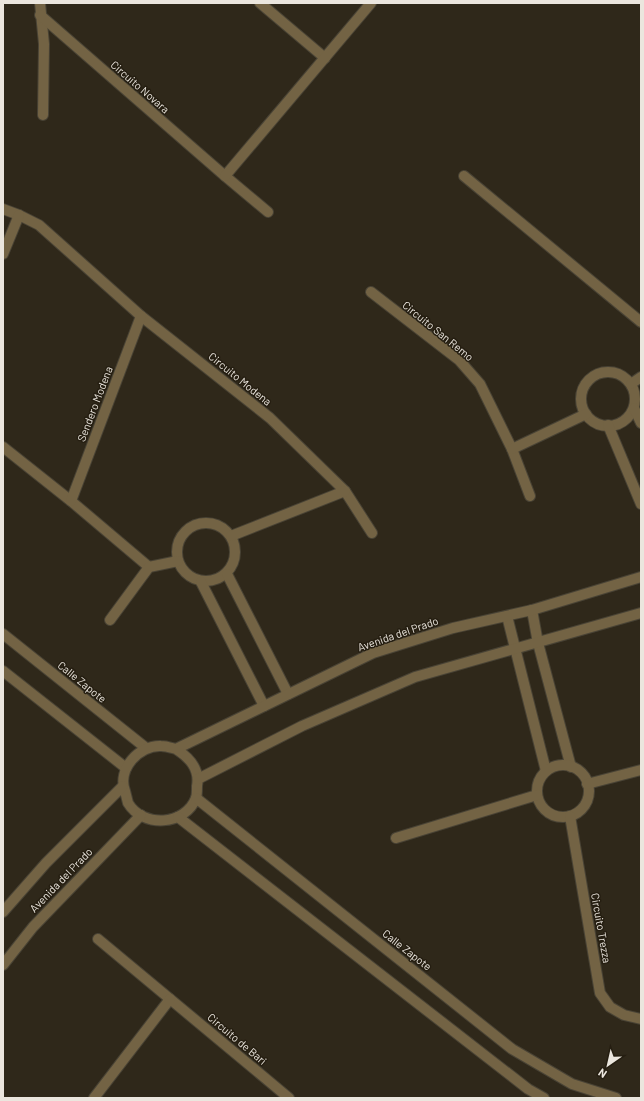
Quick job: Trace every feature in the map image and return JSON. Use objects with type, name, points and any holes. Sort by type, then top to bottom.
[{"type":"street","points":[[40,3],[44,44],[43,114]]},
{"type":"street","points":[[260,3],[325,58]]},
{"type":"street","points":[[225,176],[371,3]]},
{"type":"street","name":"Circuito Novara","points":[[40,15],[268,212]]},
{"type":"street","points":[[464,176],[641,322]]},
{"type":"street","name":"Circuito Modena","points":[[3,209],[19,215],[39,226],[141,316],[270,418],[345,491],[372,534]]},
{"type":"street","points":[[3,254],[19,215]]},
{"type":"street","name":"Circuito San Remo","points":[[371,292],[459,360],[480,384],[512,449],[530,496]]},
{"type":"street","name":"Sendero Modena","points":[[71,501],[141,316]]},
{"type":"street","points":[[613,372],[625,377],[631,384],[634,391],[634,408],[630,415],[623,421],[608,426],[599,424],[586,414],[582,406],[581,398],[583,389],[593,376],[600,373],[613,372]]},
{"type":"street","points":[[631,384],[641,377]]},
{"type":"street","points":[[634,408],[641,424]]},
{"type":"street","points":[[512,449],[586,414]]},
{"type":"street","points":[[608,426],[641,504]]},
{"type":"street","points":[[3,447],[71,501],[149,567]]},
{"type":"street","points":[[231,536],[345,491]]},
{"type":"street","points":[[198,524],[216,524],[225,529],[231,536],[235,545],[236,556],[233,565],[227,574],[220,579],[211,582],[201,582],[194,579],[181,568],[178,561],[178,543],[183,534],[190,528],[198,524]]},
{"type":"street","points":[[110,620],[149,567],[178,561]]},
{"type":"street","points":[[227,574],[288,694]]},
{"type":"street","name":"Avenida del Prado","points":[[176,749],[373,653],[453,628],[532,610],[641,576]]},
{"type":"street","points":[[201,582],[264,706]]},
{"type":"street","points":[[532,610],[538,643],[571,767]]},
{"type":"street","points":[[198,779],[302,726],[415,678],[641,613]]},
{"type":"street","points":[[507,616],[546,771]]},
{"type":"street","name":"Calle Zapote","points":[[3,634],[146,748]]},
{"type":"street","points":[[3,671],[126,768]]},
{"type":"street","points":[[161,746],[176,749],[187,756],[195,766],[198,779],[196,798],[189,809],[178,817],[159,821],[141,816],[129,803],[123,786],[126,768],[134,756],[146,748],[161,746]]},
{"type":"street","points":[[559,766],[571,767],[584,777],[589,792],[587,800],[578,812],[570,816],[561,817],[552,815],[540,803],[537,795],[537,786],[546,771],[559,766]]},
{"type":"street","points":[[587,784],[641,770]]},
{"type":"street","name":"Avenida del Prado","points":[[3,912],[46,862],[123,786]]},
{"type":"street","points":[[396,838],[537,795]]},
{"type":"street","name":"Calle Zapote","points":[[196,798],[512,1049],[572,1084],[616,1098]]},
{"type":"street","name":"Avenida del Prado","points":[[3,965],[33,927],[141,816]]},
{"type":"street","name":"Circuito Trezza","points":[[570,816],[600,993],[610,1007],[624,1015],[641,1019]]},
{"type":"street","points":[[178,817],[528,1089],[544,1098]]},
{"type":"street","name":"Circuito de Bari","points":[[98,939],[289,1098]]},
{"type":"street","points":[[94,1098],[170,999]]}]
